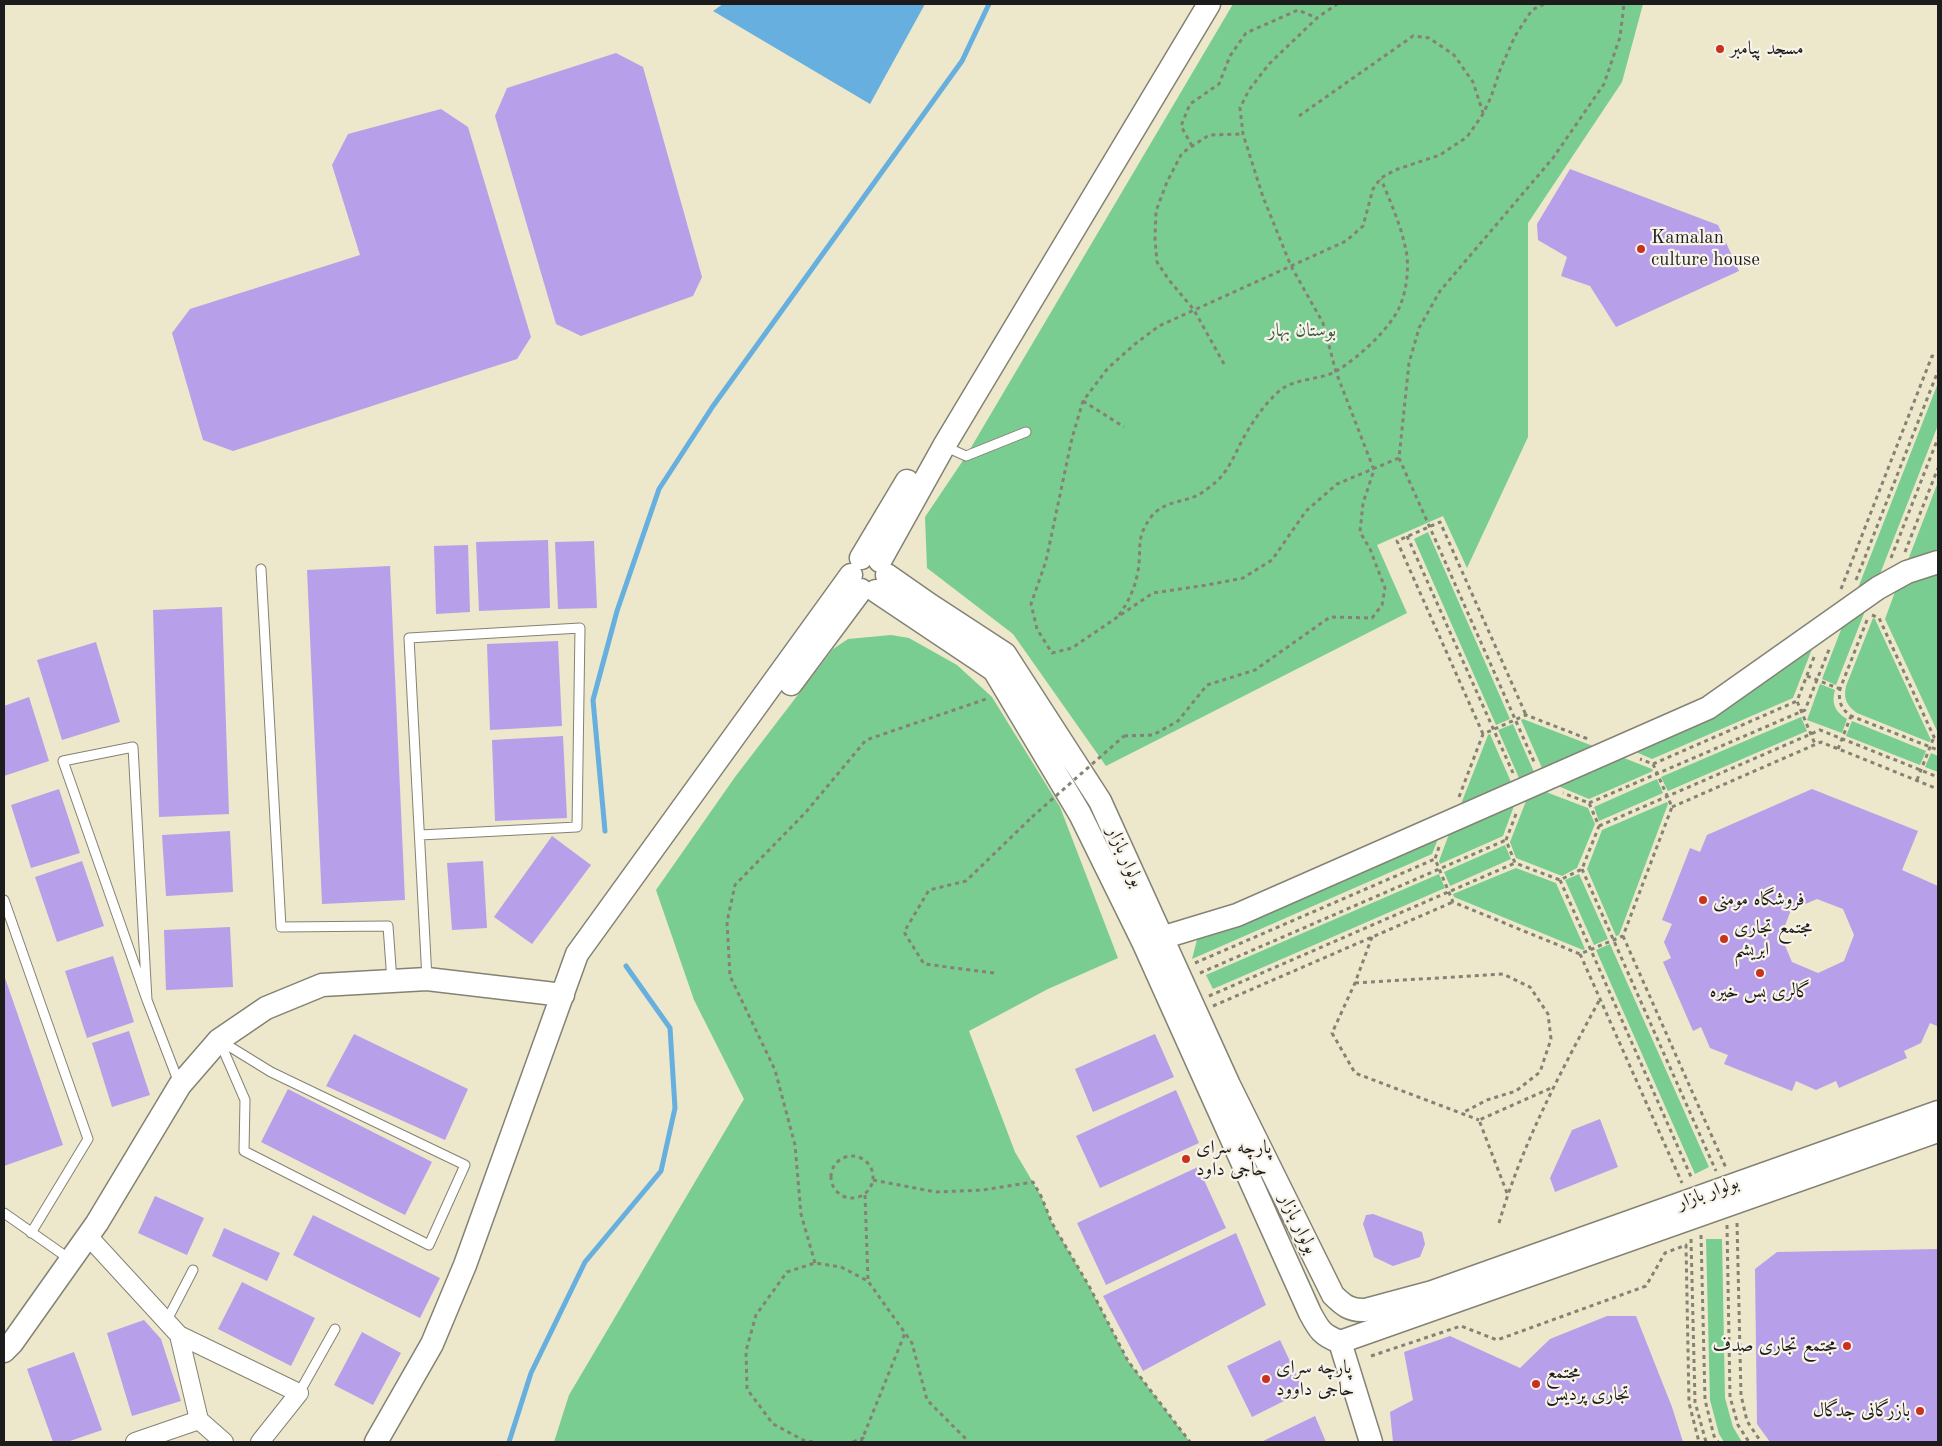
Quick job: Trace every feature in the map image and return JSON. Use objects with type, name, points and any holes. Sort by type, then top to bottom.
[{"type":"street","points":[[869,575],[1192,4]]},
{"type":"street","points":[[376,1442],[432,1344],[465,1265],[563,995],[869,575],[944,446],[1209,4]]},
{"type":"street","points":[[1161,938],[1236,915],[1708,708],[1878,588],[1907,572],[1938,562]]},
{"type":"street","points":[[869,575],[994,670],[1080,814],[1144,944],[1310,1313],[1318,1329],[1326,1337],[1340,1342],[1371,1442]]},
{"type":"street","name":"بولوار بازار","points":[[869,575],[1005,654],[1100,801],[1229,1084],[1333,1295],[1345,1307],[1356,1311],[1365,1310],[1432,1292],[1938,1112]]},
{"type":"street","points":[[6,1342],[88,1236],[180,1085],[219,1040],[266,1008],[322,985],[427,979],[563,995]]},
{"type":"street","name":"بولوار بازار","points":[[1340,1342],[1938,1131]]},
{"type":"street","points":[[88,1236],[179,1335],[300,1393],[260,1442]]},
{"type":"street","points":[[179,1335],[199,1420],[224,1442]]},
{"type":"street","points":[[135,1442],[199,1420]]},
{"type":"lane","points":[[944,446],[966,456],[1026,432]]},
{"type":"lane","points":[[261,569],[280,927],[388,926],[392,981]]},
{"type":"lane","points":[[420,835],[577,827],[580,628],[409,638],[427,979]]},
{"type":"lane","points":[[147,1000],[133,747],[63,761],[147,1000],[180,1085]]},
{"type":"lane","points":[[4,900],[88,1139],[31,1232]]},
{"type":"lane","points":[[219,1040],[272,1072],[465,1165],[429,1245],[244,1151],[245,1100],[219,1040]]},
{"type":"lane","points":[[4,1213],[71,1260]]},
{"type":"lane","points":[[166,1322],[193,1270]]},
{"type":"lane","points":[[300,1393],[335,1329]]},
{"type":"path","points":[[994,973],[924,964],[904,932],[929,890],[966,881],[1032,817],[1124,736],[1153,735],[1178,721],[1207,685],[1255,670],[1330,617],[1372,618],[1382,605],[1385,588],[1370,549],[1360,532],[1363,503],[1374,470],[1336,372],[1323,323],[1291,266],[1263,197],[1242,134],[1240,108],[1249,90],[1269,64],[1317,18],[1337,4]]},
{"type":"path","points":[[1399,458],[1337,484],[1306,512],[1272,560],[1243,578],[1153,592],[1072,648],[1052,653],[1037,629],[1031,604],[1046,561],[1072,438],[1083,401],[1108,368],[1135,344],[1160,326],[1346,241],[1363,226],[1373,189],[1381,178],[1395,170],[1440,155],[1467,137],[1483,114],[1515,36],[1532,10],[1544,4]]},
{"type":"path","points":[[1539,771],[1399,458],[1409,363],[1419,328],[1440,291],[1553,158],[1604,84],[1620,37],[1624,4]]},
{"type":"path","points":[[1192,146],[1181,126],[1190,104],[1219,84],[1230,56],[1246,33],[1298,10],[1317,18]]},
{"type":"path","points":[[1299,116],[1413,36],[1429,38],[1454,55],[1473,82],[1483,114]]},
{"type":"path","points":[[1224,364],[1194,310],[1157,262],[1155,238],[1156,211],[1167,182],[1182,153],[1209,135],[1242,134]]},
{"type":"path","points":[[1118,617],[1132,594],[1139,569],[1139,538],[1152,516],[1166,504],[1198,495],[1217,481],[1232,463],[1243,438],[1264,406],[1280,390],[1301,380],[1336,372],[1362,353],[1381,333],[1400,306],[1407,278],[1406,248],[1393,207],[1381,178]]},
{"type":"path","points":[[1838,597],[1932,356],[1938,358]]},
{"type":"path","points":[[1854,586],[1938,371]]},
{"type":"path","points":[[1083,401],[1124,427]]},
{"type":"path","points":[[1889,563],[1938,438]]},
{"type":"path","points":[[1904,555],[1938,468]]},
{"type":"path","points":[[1458,799],[1483,734],[1398,541],[1440,522],[1526,715]]},
{"type":"path","points":[[1407,536],[1516,781]]},
{"type":"path","points":[[1871,609],[1840,689],[1838,697],[1840,705],[1851,716],[1938,750]]},
{"type":"path","points":[[1880,618],[1936,738],[1930,747],[1917,780]]},
{"type":"path","points":[[1589,804],[1805,710],[1833,638]]},
{"type":"path","points":[[1815,744],[1797,702],[1817,650]]},
{"type":"path","points":[[1807,676],[1840,689]]},
{"type":"path","points":[[815,1264],[801,1214],[795,1145],[775,1070],[730,976],[727,922],[735,885],[806,812],[866,740],[992,697]]},
{"type":"path","points":[[1636,758],[1653,764],[1797,702]]},
{"type":"path","points":[[1483,734],[1526,715],[1592,741]]},
{"type":"path","points":[[1838,749],[1851,716]]},
{"type":"path","points":[[1560,880],[1582,869],[1599,826],[1820,730],[1938,777]]},
{"type":"path","points":[[1726,1168],[1623,936],[1672,806],[1820,742],[1938,789]]},
{"type":"path","points":[[1653,764],[1672,806]]},
{"type":"path","points":[[1558,792],[1589,804],[1599,826]]},
{"type":"path","points":[[1516,863],[1506,840],[1518,809]]},
{"type":"path","points":[[1192,976],[1506,840]]},
{"type":"path","points":[[1188,966],[1435,859],[1441,843]]},
{"type":"path","points":[[1435,859],[1453,902]]},
{"type":"path","points":[[1202,999],[1516,863],[1560,880],[1692,1180]]},
{"type":"path","points":[[1582,869],[1716,1172]]},
{"type":"path","points":[[1206,1009],[1453,902],[1580,954],[1682,1184]]},
{"type":"path","points":[[1580,954],[1623,936]]},
{"type":"path","points":[[1372,937],[1355,982],[1332,1033],[1355,1073],[1479,1120],[1508,1193]]},
{"type":"path","points":[[1355,982],[1503,974],[1530,987],[1548,1014],[1551,1039],[1540,1072],[1516,1092],[1487,1100],[1462,1113]]},
{"type":"path","points":[[1499,1223],[1508,1193],[1552,1088],[1600,998]]},
{"type":"path","points":[[1479,1120],[1552,1088]]},
{"type":"path","points":[[844,1157],[858,1157],[865,1160],[870,1166],[873,1172],[873,1180],[869,1191],[865,1194],[851,1199],[837,1194],[830,1181],[833,1166],[844,1157]]},
{"type":"path","points":[[873,1180],[936,1192],[982,1190],[1033,1182],[1052,1223],[1089,1286],[1128,1361],[1190,1442]]},
{"type":"path","points":[[865,1194],[868,1281]]},
{"type":"path","points":[[1737,1222],[1741,1395],[1747,1421],[1761,1442]]},
{"type":"path","points":[[1727,1225],[1730,1397],[1738,1425],[1749,1442]]},
{"type":"path","points":[[1701,1234],[1705,1400],[1714,1436],[1718,1442]]},
{"type":"path","points":[[1691,1238],[1694,1402],[1706,1442]]},
{"type":"path","points":[[1370,1356],[1460,1326],[1497,1340],[1646,1286],[1665,1253],[1686,1245],[1689,1403],[1699,1442]]},
{"type":"path","points":[[813,1442],[804,1441],[773,1424],[747,1389],[746,1351],[756,1315],[787,1272],[815,1264],[841,1267],[868,1281],[912,1343],[927,1400],[968,1442]]},
{"type":"path","points":[[1443,1326],[1445,1331]]},
{"type":"path","points":[[853,1442],[863,1441],[905,1333]]},
{"type":"green space","name":"بوستان بهار","points":[[1233,4],[1643,4],[1622,82],[1528,223],[1528,437],[1467,568],[1443,516],[1377,545],[1407,613],[1106,766],[1013,634],[927,568],[925,517],[966,456]]},
{"type":"green space","points":[[1938,383],[1938,425],[1880,574],[1858,588]]},
{"type":"green space","points":[[1938,482],[1938,549],[1908,560]]},
{"type":"green space","points":[[1428,532],[1510,719],[1496,725],[1414,539]]},
{"type":"green space","points":[[1938,574],[1938,733],[1885,619],[1895,592],[1912,583]]},
{"type":"green space","points":[[1865,611],[1836,685],[1822,679],[1842,627]]},
{"type":"green space","points":[[1873,618],[1931,740],[1929,742],[1857,713],[1847,702],[1845,695],[1846,686]]},
{"type":"green space","points":[[891,635],[909,638],[957,665],[992,697],[1060,807],[1118,958],[1048,989],[969,1031],[1015,1152],[1041,1196],[1052,1223],[1089,1286],[1128,1361],[1190,1442],[554,1442],[569,1395],[744,1099],[694,1000],[656,890],[735,777],[833,649],[848,639]]},
{"type":"green space","points":[[1812,649],[1793,698],[1652,759],[1636,752],[1713,718]]},
{"type":"green space","points":[[1820,684],[1835,690],[1835,707],[1847,719],[1842,733],[1807,720]]},
{"type":"green space","points":[[1801,717],[1807,731],[1668,791],[1661,777]]},
{"type":"green space","points":[[1523,719],[1593,746],[1542,768],[1521,720]]},
{"type":"green space","points":[[1852,721],[1926,751],[1920,765],[1846,736]]},
{"type":"green space","points":[[1513,724],[1534,772],[1519,778],[1498,730]]},
{"type":"green space","points":[[1490,734],[1511,782],[1461,804],[1488,735]]},
{"type":"green space","points":[[1931,753],[1938,756],[1938,772],[1925,767]]},
{"type":"green space","points":[[1624,758],[1653,771],[1589,799],[1558,786]]},
{"type":"green space","points":[[1657,779],[1663,793],[1599,821],[1594,807]]},
{"type":"green space","points":[[1546,792],[1588,808],[1595,824],[1577,868],[1562,876],[1516,858],[1510,842],[1526,801]]},
{"type":"green space","points":[[1667,802],[1668,804],[1619,935],[1616,936],[1587,869],[1602,830]]},
{"type":"green space","points":[[1514,806],[1503,836],[1440,864],[1439,861],[1449,834]]},
{"type":"green space","points":[[1438,839],[1432,854],[1192,959],[1198,936],[1240,926]]},
{"type":"green space","points":[[1505,845],[1511,859],[1450,886],[1444,872]]},
{"type":"green space","points":[[1516,868],[1556,883],[1585,949],[1583,950],[1454,897],[1453,894]]},
{"type":"green space","points":[[1439,874],[1445,888],[1213,989],[1206,975]]},
{"type":"green space","points":[[1579,874],[1608,939],[1594,945],[1565,880]]},
{"type":"green space","points":[[1610,944],[1709,1167],[1695,1174],[1596,950]]},
{"type":"green space","points":[[1706,1239],[1722,1239],[1725,1398],[1733,1427],[1742,1442],[1724,1442],[1719,1434],[1710,1400]]},
{"type":"water","points":[[723,4],[925,4],[870,104],[713,11]]},
{"type":"building","points":[[616,53],[643,67],[702,277],[693,296],[581,336],[556,324],[495,116],[507,88]]},
{"type":"building","points":[[441,109],[468,127],[531,337],[517,359],[233,451],[203,440],[172,333],[190,309],[360,255],[332,165],[348,134]]},
{"type":"building","name":"Kamalan culture house","points":[[1570,169],[1718,225],[1739,271],[1616,327],[1590,286],[1561,276],[1567,257],[1538,240],[1537,224]]},
{"type":"building","points":[[548,540],[550,608],[479,611],[476,542]]},
{"type":"building","points":[[594,541],[597,608],[558,609],[555,542]]},
{"type":"building","points":[[468,545],[470,612],[436,614],[434,546]]},
{"type":"building","points":[[390,566],[405,900],[322,904],[307,570]]},
{"type":"building","points":[[222,607],[229,814],[159,817],[153,610]]},
{"type":"building","points":[[558,641],[562,726],[490,730],[487,644]]},
{"type":"building","points":[[96,642],[120,722],[62,740],[37,660]]},
{"type":"building","points":[[29,697],[49,761],[4,776],[4,706]]},
{"type":"building","points":[[563,736],[567,818],[495,821],[492,740]]},
{"type":"building","points":[[59,789],[80,853],[31,868],[11,805]]},
{"type":"building","name":"مجتمع تجاری ابریشم","points":[[1812,789],[1918,831],[1902,870],[1938,886],[1938,1023],[1937,1026],[1930,1023],[1921,1043],[1904,1051],[1907,1058],[1839,1088],[1836,1081],[1816,1090],[1796,1081],[1792,1091],[1724,1064],[1728,1055],[1710,1048],[1701,1027],[1693,1031],[1663,962],[1671,958],[1664,942],[1672,924],[1662,920],[1690,848],[1700,852],[1707,835]],"holes":[[[1817,899],[1843,909],[1854,935],[1844,961],[1818,973],[1792,962],[1781,936],[1791,910]]]},
{"type":"building","points":[[230,831],[233,892],[166,896],[162,835]]},
{"type":"building","points":[[552,836],[591,865],[532,944],[494,917]]},
{"type":"building","points":[[82,861],[104,926],[57,942],[35,877]]},
{"type":"building","points":[[483,861],[487,928],[452,930],[447,863]]},
{"type":"building","points":[[230,927],[233,987],[166,990],[164,930]]},
{"type":"building","points":[[113,956],[134,1022],[87,1038],[65,971]]},
{"type":"building","points":[[4,975],[63,1145],[4,1166]]},
{"type":"building","points":[[129,1031],[150,1095],[112,1107],[92,1043]]},
{"type":"building","points":[[354,1034],[468,1089],[445,1140],[326,1086]]},
{"type":"building","points":[[1155,1034],[1174,1077],[1093,1112],[1075,1069]]},
{"type":"building","points":[[288,1089],[432,1162],[405,1215],[261,1142]]},
{"type":"building","points":[[1176,1090],[1199,1143],[1100,1188],[1076,1136]]},
{"type":"building","points":[[1600,1119],[1618,1167],[1555,1192],[1550,1178],[1572,1130]]},
{"type":"building","points":[[1198,1167],[1226,1228],[1106,1285],[1077,1223]]},
{"type":"building","points":[[155,1196],[204,1218],[187,1255],[138,1233]]},
{"type":"building","points":[[1373,1214],[1422,1232],[1425,1244],[1420,1257],[1393,1266],[1374,1257],[1363,1224],[1366,1215]]},
{"type":"building","points":[[313,1215],[440,1278],[420,1318],[293,1255]]},
{"type":"building","points":[[224,1228],[280,1253],[267,1281],[212,1256]]},
{"type":"building","points":[[1236,1233],[1266,1305],[1143,1371],[1103,1296]]},
{"type":"building","name":"مجتمع تجاری صدف","points":[[1938,1249],[1938,1442],[1770,1442],[1757,1424],[1755,1269],[1777,1252]]},
{"type":"building","points":[[242,1282],[315,1318],[291,1366],[218,1329]]},
{"type":"building","name":"مجتمع تجاری پردیس","points":[[1607,1316],[1636,1316],[1672,1407],[1683,1442],[1393,1442],[1390,1412],[1413,1400],[1404,1352],[1450,1336],[1520,1368],[1550,1339]]},
{"type":"building","points":[[144,1320],[161,1339],[181,1401],[132,1416],[107,1333]]},
{"type":"building","points":[[362,1332],[401,1353],[373,1405],[334,1385]]},
{"type":"building","name":"پارچه سرای حاجی داوود","points":[[1280,1340],[1304,1391],[1252,1417],[1227,1366]]},
{"type":"building","points":[[74,1352],[102,1430],[67,1442],[53,1442],[27,1369]]},
{"type":"building","points":[[1315,1416],[1326,1442],[1261,1442]]},
{"type":"waterway","points":[[605,831],[593,700],[617,611],[659,489],[713,406],[962,61],[989,4]]},
{"type":"waterway","points":[[509,1442],[531,1373],[585,1262],[661,1171],[675,1108],[670,1028],[626,966]]},
{"type":"place","name":"مسجد پیامبر","points":[[1720,49]]},
{"type":"place","name":"Kamalan culture house","points":[[1641,249]]},
{"type":"place","name":"فروشگاه مومنی","points":[[1703,900]]},
{"type":"place","name":"مجتمع تجاری ابریشم","points":[[1724,939]]},
{"type":"place","name":"گالری بس خیره","points":[[1760,973]]},
{"type":"place","name":"پارچه سرای حاجی داود","points":[[1186,1159]]},
{"type":"place","name":"مجتمع تجاری صدف","points":[[1847,1346]]},
{"type":"place","name":"پارچه سرای حاجی داوود","points":[[1266,1379]]},
{"type":"place","name":"مجتمع تجاری پردیس","points":[[1536,1384]]},
{"type":"place","name":"بازرگانی جدگال","points":[[1920,1411]]}]
